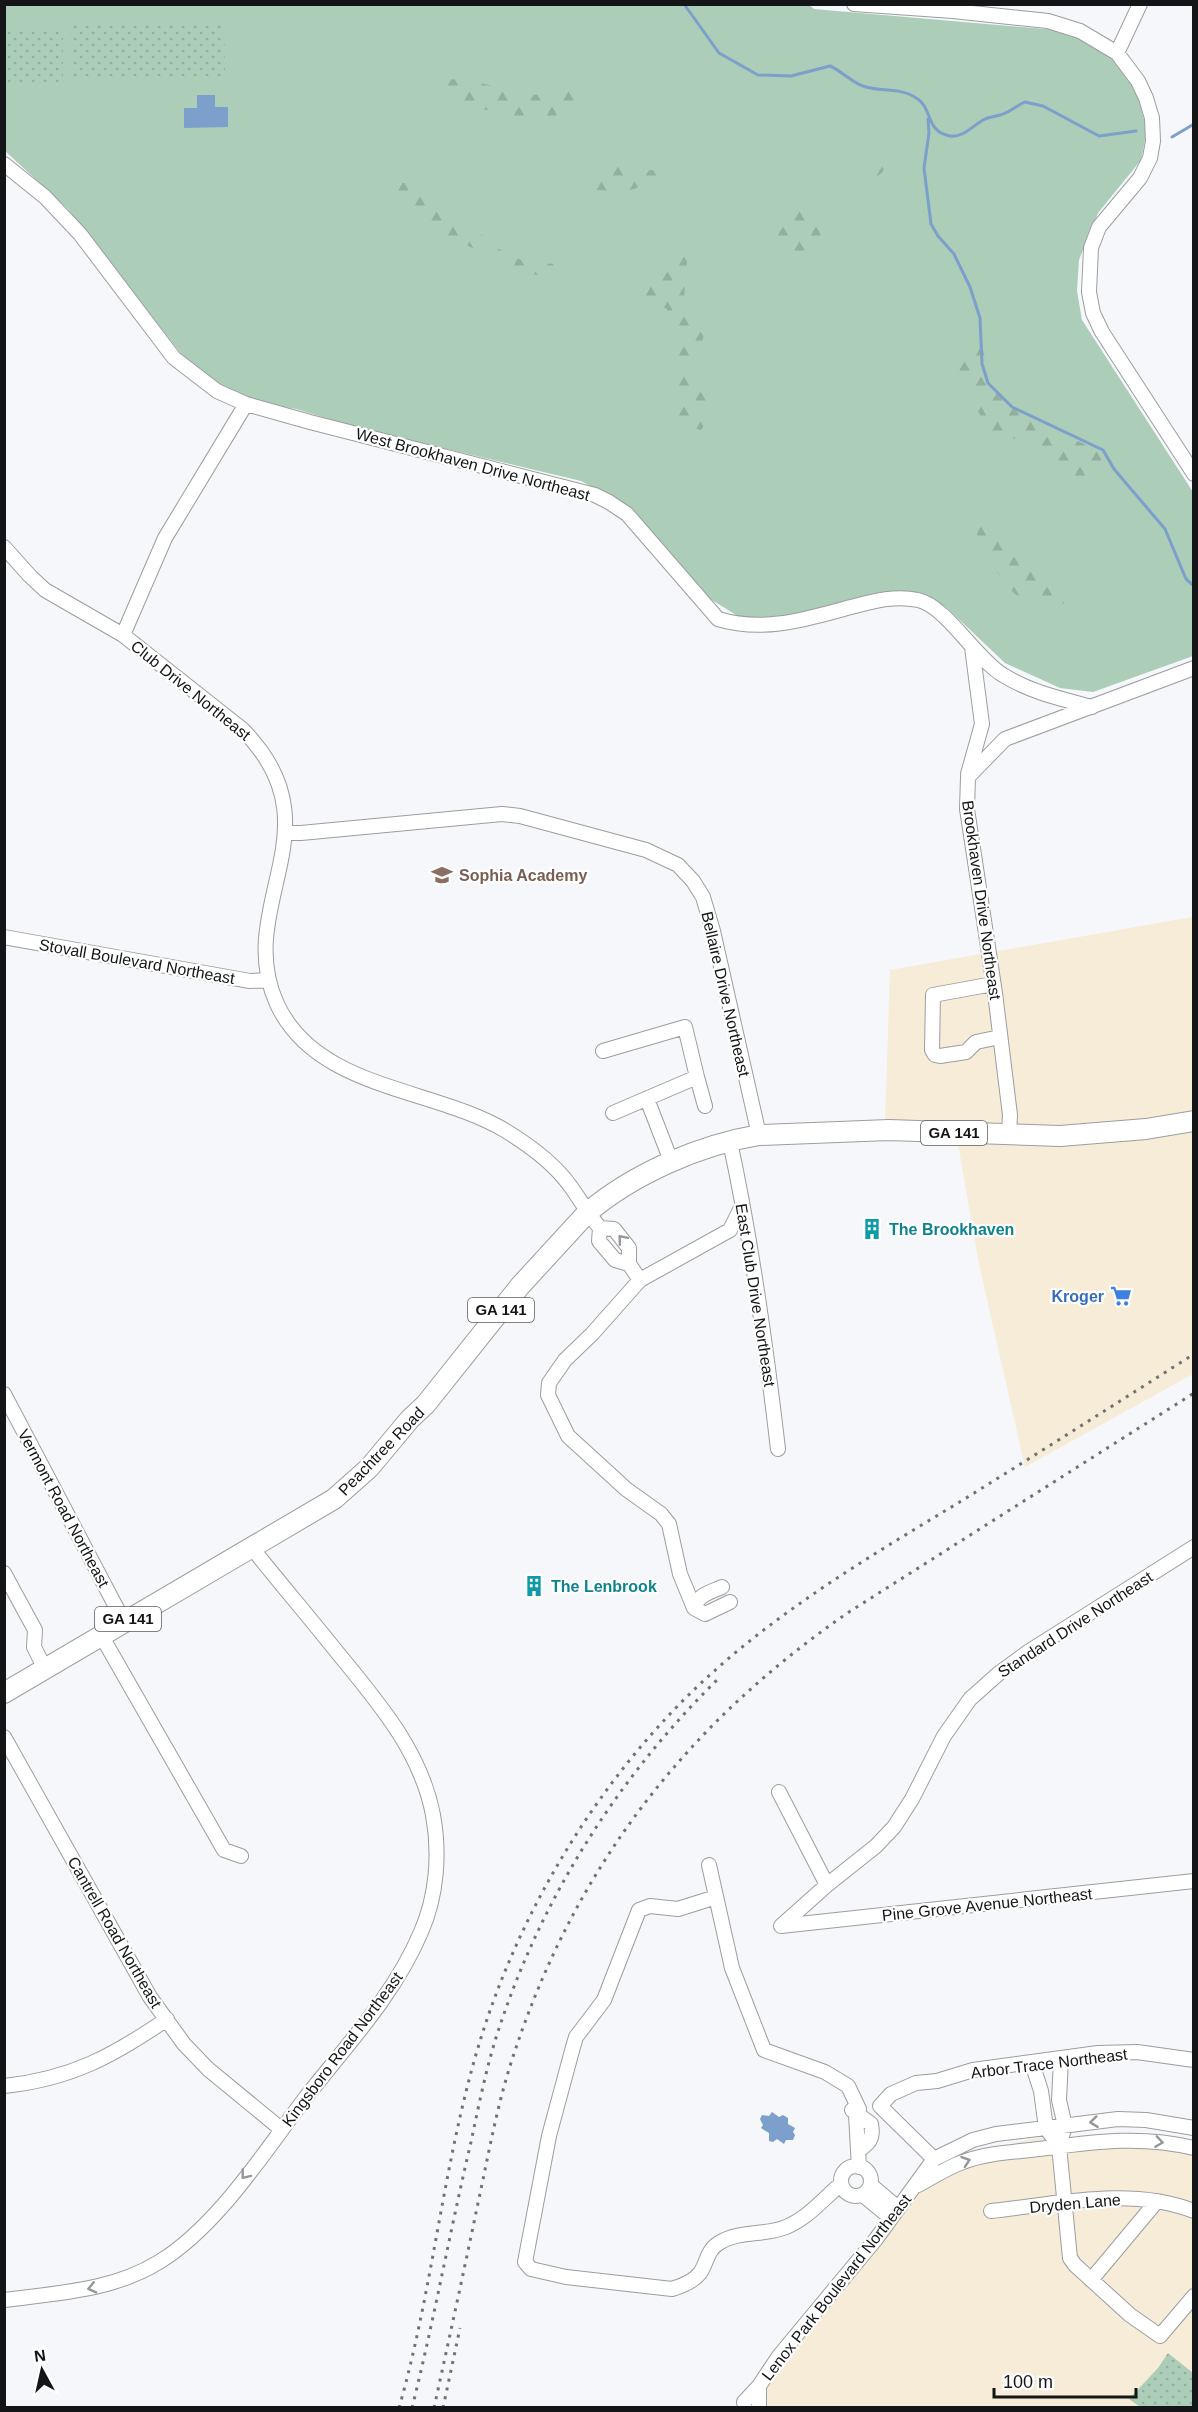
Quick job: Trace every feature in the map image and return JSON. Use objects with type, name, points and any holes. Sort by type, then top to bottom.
[{"type":"highway","name":"GA 141","points":[[671,1161],[759,1135],[889,1130],[1079,1135],[1146,1129],[1194,1121]]},
{"type":"highway","name":"Peachtree Road","points":[[4,1693],[334,1499],[369,1468],[410,1419],[426,1404],[520,1286],[587,1213],[599,1203],[671,1161]]},
{"type":"street","points":[[854,4],[1048,21],[1080,32],[1117,53],[1138,81],[1152,118],[1153,141],[1150,158],[1140,178],[1099,227],[1091,248],[1089,292],[1093,313],[1102,332],[1194,474]]},
{"type":"street","points":[[1117,53],[1140,4]]},
{"type":"street","name":"West Brookhaven Drive Northeast","points":[[4,164],[62,212],[174,358],[217,391],[246,404],[602,498],[627,514],[674,566],[704,606],[718,619],[759,626],[789,624],[884,599],[904,597],[922,601],[939,612],[1002,675],[1046,695],[1092,707]]},
{"type":"street","points":[[123,635],[165,538],[246,404]]},
{"type":"street","name":"Club Drive Northeast","points":[[4,547],[45,590],[123,635],[242,729],[258,745],[271,764],[280,786],[285,808],[286,833],[266,937],[266,959],[269,980],[277,1003],[287,1022],[301,1040],[318,1054],[352,1072],[468,1113],[505,1131],[529,1147],[571,1186],[587,1213],[600,1228],[614,1229],[629,1248],[629,1264],[640,1280]]},
{"type":"street","points":[[968,777],[982,724],[972,647]]},
{"type":"street","name":"Brookhaven Drive Northeast","points":[[1009,1133],[1010,1115],[1000,1037],[967,809],[968,777],[1005,739],[1194,668]]},
{"type":"street","name":"Bellaire Drive Northeast","points":[[286,833],[502,814],[520,816],[646,850],[678,865],[693,881],[703,897],[713,931],[759,1135]]},
{"type":"street","name":"Stovall Boulevard Northeast","points":[[4,937],[250,981],[269,980]]},
{"type":"street","points":[[993,984],[933,995],[932,1050],[940,1056],[966,1052],[976,1042],[1000,1037]]},
{"type":"street","points":[[603,1051],[685,1027],[705,1106]]},
{"type":"street","points":[[613,1113],[697,1077]]},
{"type":"street","points":[[647,1099],[671,1161]]},
{"type":"street","name":"East Club Drive Northeast","points":[[730,1142],[771,1388],[778,1449]]},
{"type":"street","points":[[694,1608],[696,1601],[717,1589],[725,1605],[705,1614],[694,1608],[680,1574],[669,1524],[661,1514],[626,1489],[568,1436],[548,1395],[549,1383],[565,1360],[592,1334],[640,1280],[730,1230],[742,1206]]},
{"type":"street","name":"Vermont Road Northeast","points":[[4,1394],[124,1622]]},
{"type":"street","name":"Standard Drive Northeast","points":[[781,1926],[876,1846],[894,1827],[912,1799],[945,1736],[970,1699],[1028,1652],[1194,1547]]},
{"type":"street","name":"Kingsboro Road Northeast","points":[[4,2300],[88,2289],[116,2282],[158,2263],[200,2229],[385,1995],[411,1956],[423,1929],[436,1872],[436,1842],[427,1790],[418,1766],[403,1739],[357,1677],[252,1548]]},
{"type":"street","points":[[4,1573],[35,1630],[34,1647],[45,1669]]},
{"type":"street","points":[[101,1635],[224,1850],[241,1856]]},
{"type":"street","name":"Cantrell Road Northeast","points":[[4,1737],[150,1997],[184,2044],[208,2069],[281,2129]]},
{"type":"street","points":[[779,1792],[827,1885]]},
{"type":"street","points":[[709,1865],[732,1968],[764,2050],[825,2072],[848,2086],[859,2109],[856,2115],[871,2124],[873,2133],[871,2142],[858,2151],[859,2167]]},
{"type":"street","name":"Pine Grove Avenue Northeast","points":[[781,1926],[1194,1881]]},
{"type":"street","points":[[716,1897],[678,1909],[650,1906],[639,1910],[604,2000],[576,2037],[549,2136],[525,2262],[531,2269],[566,2277],[672,2289],[684,2285],[700,2273],[710,2251],[717,2244],[732,2237],[787,2227],[806,2216],[841,2184],[845,2170],[859,2167],[870,2175],[867,2190]]},
{"type":"street","points":[[4,2086],[50,2078],[81,2069],[111,2056],[167,2019]]},
{"type":"street","name":"Arbor Trace Northeast","points":[[934,2159],[880,2106],[891,2094],[916,2083],[937,2081],[972,2070],[1098,2053],[1137,2052],[1194,2060]]},
{"type":"street","points":[[1061,2059],[1059,2096],[1065,2126],[1059,2146],[1070,2258],[1130,2315],[1160,2336],[1194,2296]]},
{"type":"street","points":[[1032,2063],[1041,2091],[1046,2128],[1059,2146]]},
{"type":"street","name":"Lenox Park Boulevard Northeast","points":[[745,2408],[744,2402],[876,2239],[934,2159],[974,2140],[996,2134],[1118,2119],[1146,2120],[1194,2128]]},
{"type":"street","name":"Lenox Park Boulevard Northeast","points":[[914,2187],[960,2163],[979,2157],[1119,2139],[1144,2140],[1194,2148]]},
{"type":"street","points":[[841,2184],[849,2195],[867,2190]]},
{"type":"street","points":[[867,2190],[894,2213]]},
{"type":"street","name":"Dryden Lane","points":[[991,2211],[1110,2198],[1174,2203],[1194,2211]]},
{"type":"street","points":[[1091,2280],[1157,2201]]},
{"type":"street","name":"Lenox Park Boulevard Northeast","points":[[759,2386],[759,2408]]},
{"type":"shaded area","points":[[1193,917],[1193,1374],[1025,1467],[979,1264],[956,1133],[885,1124],[890,970]]},
{"type":"shaded area","points":[[1035,2138],[1142,2140],[1193,2144],[1193,2407],[757,2408],[767,2375],[899,2201],[978,2152]]},
{"type":"green space","points":[[808,4],[814,9],[1056,30],[1084,38],[1116,61],[1135,87],[1147,130],[1141,160],[1098,213],[1079,260],[1077,291],[1082,320],[1193,492],[1193,656],[1093,692],[1060,688],[1005,663],[946,607],[919,592],[884,593],[803,614],[746,621],[702,594],[606,494],[581,481],[359,428],[296,409],[265,404],[224,387],[186,360],[68,209],[5,151],[5,5]]},
{"type":"green space","points":[[224,24],[225,76],[71,77],[70,25]]},
{"type":"green space","points":[[5,32],[63,32],[63,82],[5,83]]},
{"type":"green space","points":[[446,79],[467,80],[532,95],[556,93],[580,86],[589,99],[555,116],[522,117],[469,106],[447,89]]},
{"type":"green space","points":[[889,149],[889,159],[885,168],[874,179],[869,180],[867,168],[871,158],[877,150]]},
{"type":"green space","points":[[618,167],[644,171],[670,168],[649,184],[624,192],[582,189],[584,182]]},
{"type":"green space","points":[[390,183],[405,183],[423,191],[436,211],[480,233],[497,248],[521,260],[553,264],[556,277],[544,277],[507,267],[486,254],[428,228],[410,207],[389,192]]},
{"type":"green space","points":[[793,205],[816,208],[824,217],[821,234],[813,251],[797,252],[782,247],[774,234],[777,218]]},
{"type":"green space","points":[[674,251],[688,253],[684,297],[688,320],[704,335],[694,369],[711,415],[701,430],[680,424],[674,352],[667,309],[644,298],[663,258]]},
{"type":"green space","points":[[968,342],[983,350],[991,378],[1004,399],[1073,439],[1098,450],[1105,469],[1087,482],[1081,481],[1034,448],[1014,438],[991,431],[957,380],[957,357]]},
{"type":"green space","points":[[979,510],[991,524],[1004,553],[1031,565],[1056,581],[1072,594],[1072,603],[1045,604],[1023,601],[1011,590],[981,551],[973,515]]},
{"type":"green space","points":[[1168,2353],[1193,2373],[1193,2407],[1140,2407],[1129,2399],[1158,2368]]},
{"type":"water","points":[[197,95],[215,95],[215,107],[228,107],[228,127],[184,128],[184,108],[197,108]]},
{"type":"water","points":[[772,2112],[779,2117],[783,2115],[788,2118],[788,2124],[795,2128],[793,2140],[786,2140],[784,2144],[777,2139],[773,2142],[769,2141],[769,2133],[761,2128],[763,2125],[760,2119],[762,2115],[769,2116]]},
{"type":"waterway","points":[[684,4],[719,53],[758,75],[791,76],[830,66],[861,85],[900,91],[913,96],[923,104],[933,125],[942,134],[954,136],[963,133],[985,119],[1003,114],[1025,102],[1043,106],[1099,136],[1136,131]]},
{"type":"waterway","points":[[928,119],[929,133],[924,168],[931,224],[954,254],[970,287],[980,318],[982,364],[988,383],[1012,407],[1103,450],[1114,469],[1165,529],[1186,579],[1194,586]]},
{"type":"waterway","points":[[1172,137],[1194,124]]},
{"type":"railway","points":[[399,2408],[423,2307],[463,2104],[492,2005],[509,1961],[552,1874],[604,1793],[665,1719],[699,1685],[729,1658],[793,1608],[860,1563],[1194,1354]]},
{"type":"railway","points":[[434,2408],[500,2100],[510,2066],[535,1996],[565,1930],[600,1868],[640,1810],[684,1755],[734,1704],[789,1657],[849,1612],[1194,1393]]},
{"type":"railway","points":[[412,2408],[488,2066],[513,1990],[534,1940],[558,1891],[615,1799],[683,1715],[721,1676]]},
{"type":"railway","points":[[443,2408],[460,2328]]},
{"type":"place","name":"Sophia Academy","points":[[442,875]]},
{"type":"place","name":"The Brookhaven","points":[[872,1229]]},
{"type":"place","name":"Kroger","points":[[1121,1296]]},
{"type":"place","name":"The Lenbrook","points":[[534,1586]]}]
